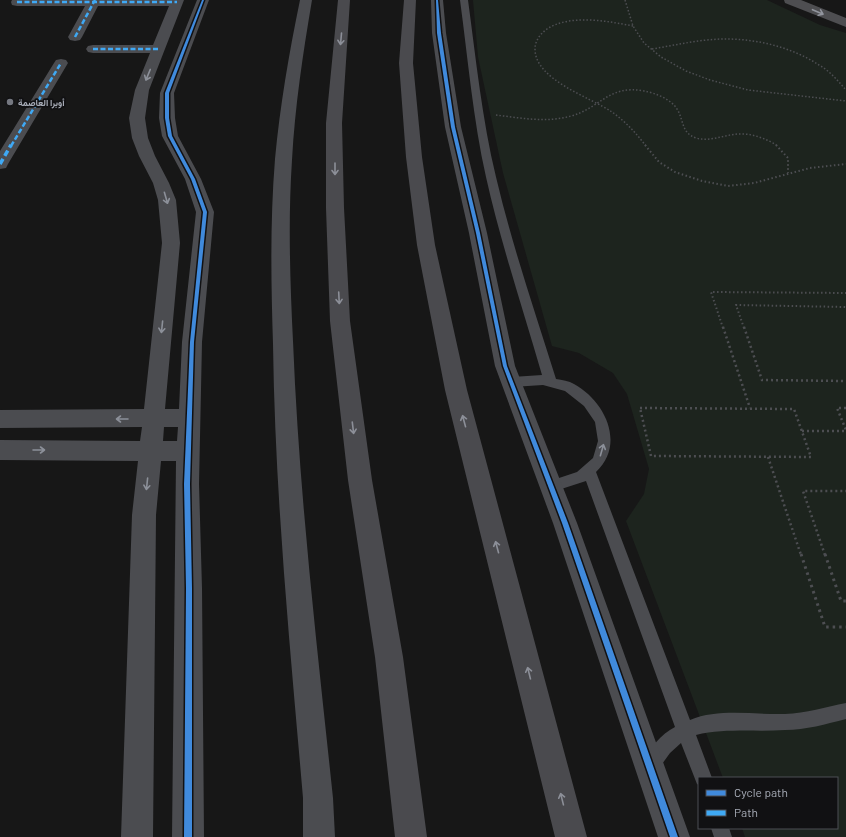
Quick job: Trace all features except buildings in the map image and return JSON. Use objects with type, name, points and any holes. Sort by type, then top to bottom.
[{"type":"highway","points":[[790,0],[846,23]]},
{"type":"street","points":[[188,837],[189,588],[187,484],[192,342],[205,212],[193,180],[170,136],[167,93],[203,0]]},
{"type":"street","points":[[306,0],[295,56],[282,184],[281,288],[283,382],[292,523],[318,798],[319,837]]},
{"type":"street","points":[[344,0],[334,123],[335,208],[340,321],[360,480],[389,657],[411,837]]},
{"type":"street","points":[[410,0],[406,63],[414,157],[426,245],[456,390],[571,837]]},
{"type":"street","points":[[437,0],[439,33],[453,127],[478,232],[505,366],[552,486],[674,837]]},
{"type":"street","points":[[75,36],[95,1]]},
{"type":"street","points":[[17,2],[177,1],[142,90],[137,118],[140,138],[147,156],[161,183],[167,200],[170,219],[171,243],[144,515],[137,837]]},
{"type":"street","points":[[93,49],[158,48]]},
{"type":"street","points":[[0,164],[61,63]]},
{"type":"street","points":[[0,419],[189,418]]},
{"type":"street","points":[[0,450],[188,450]]},
{"type":"lane","points":[[464,0],[484,143],[500,211],[550,380]]},
{"type":"lane","points":[[512,382],[524,379],[550,380],[563,384],[586,398],[594,407],[600,418],[604,429],[605,441],[597,463],[589,472],[578,479],[566,484],[552,486]]},
{"type":"lane","points":[[589,472],[703,777]]},
{"type":"lane","points":[[649,768],[658,751],[671,739],[686,730],[699,725],[713,722],[794,722],[846,711]]},
{"type":"path","points":[[625,0],[633,26],[641,40],[662,58],[690,73],[728,86],[773,94],[846,101]]},
{"type":"path","points":[[633,26],[614,22],[575,21],[558,25],[542,31],[536,40],[534,48],[536,58],[544,70],[556,81],[596,102],[626,123],[642,140],[654,157],[666,168],[690,178],[720,186],[743,186],[788,173],[821,166],[846,164]]},
{"type":"path","points":[[652,49],[714,39],[768,43],[804,56],[825,69],[846,90]]},
{"type":"path","points":[[480,113],[531,118],[572,116],[586,109],[607,95],[622,90],[639,90],[655,94],[669,101],[679,111],[680,119],[686,133],[696,138],[711,139],[738,134],[766,139],[778,147],[788,159],[788,173]]},
{"type":"path","points":[[750,408],[711,292],[846,293]]},
{"type":"path","points":[[846,307],[736,305],[762,380],[846,381]]},
{"type":"path","points":[[640,408],[750,408],[794,408],[811,457],[651,456],[640,408]]},
{"type":"path","points":[[802,432],[846,431],[837,408],[846,408]]},
{"type":"path","points":[[768,457],[825,627],[846,627]]},
{"type":"path","points":[[846,491],[803,491],[841,601],[846,601]]},
{"type":"shaded area","points":[[473,0],[767,0],[820,25],[846,33],[846,837],[745,837],[742,829],[838,829],[838,777],[723,777],[626,521],[644,494],[649,469],[627,394],[613,373],[579,353],[552,346],[503,173],[478,57]]},
{"type":"marked path","points":[[75,37],[95,0]]},
{"type":"marked path","points":[[17,2],[177,2]]},
{"type":"marked path","points":[[93,49],[158,49]]},
{"type":"marked path","points":[[0,164],[61,63]]},
{"type":"cycle path","points":[[188,837],[189,588],[187,484],[192,342],[205,212],[193,179],[170,136],[167,118],[167,93],[203,0]]},
{"type":"cycle path","points":[[437,0],[439,33],[453,127],[478,233],[505,366],[565,523],[674,837]]},
{"type":"place","name":"أوبرا العاصمة","points":[[10,102]]}]
